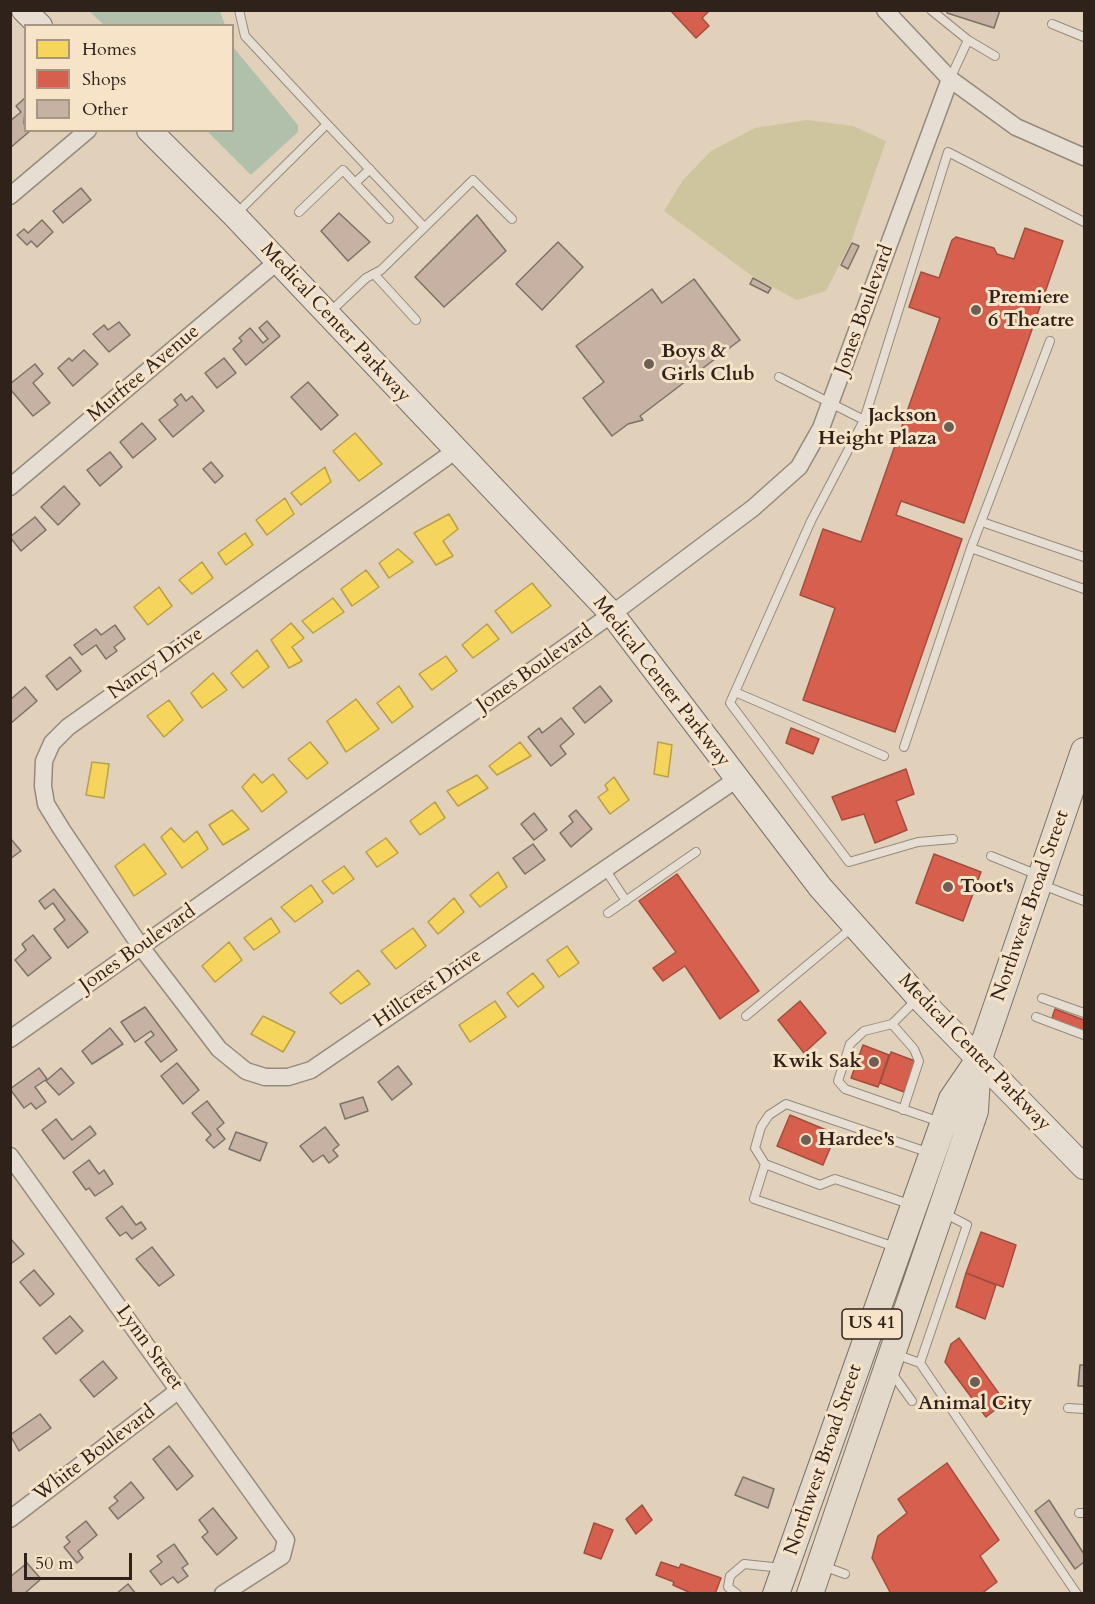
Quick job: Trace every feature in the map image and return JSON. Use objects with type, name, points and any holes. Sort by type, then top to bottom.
[{"type":"main road","points":[[24,10],[38,24]]},
{"type":"main road","name":"Medical Center Parkway","points":[[151,132],[278,261],[455,451],[612,614],[820,887],[978,1061],[1084,1167]]},
{"type":"main road","name":"Northwest Broad Street","points":[[776,1593],[952,1099],[978,1061],[1083,759]]},
{"type":"main road","name":"Northwest Broad Street","points":[[810,1593],[975,1111],[978,1061]]},
{"type":"main road","points":[[810,1497],[840,1507]]},
{"type":"street","points":[[885,10],[950,79],[1016,127],[1084,157]]},
{"type":"street","name":"Jones Boulevard","points":[[10,1039],[612,614],[753,508],[799,466],[821,428],[950,79]]},
{"type":"street","points":[[10,196],[86,132]]},
{"type":"street","name":"Murfree Avenue","points":[[10,487],[278,261]]},
{"type":"street","name":"Nancy Drive","points":[[141,947],[46,804],[43,786],[44,762],[52,743],[68,727],[455,451]]},
{"type":"street","name":"Hillcrest Drive","points":[[141,947],[219,1049],[246,1071],[265,1077],[288,1077],[311,1070],[737,779]]},
{"type":"street","name":"Lynn Street","points":[[10,1156],[286,1540],[282,1556],[223,1593]]},
{"type":"street","name":"White Boulevard","points":[[10,1519],[179,1390]]},
{"type":"lane","points":[[239,10],[245,36],[424,227]]},
{"type":"lane","points":[[931,10],[968,40],[995,56]]},
{"type":"lane","points":[[1052,24],[1084,37]]},
{"type":"lane","points":[[950,79],[968,40]]},
{"type":"lane","points":[[234,215],[327,124]]},
{"type":"lane","points":[[953,839],[918,842],[849,862],[730,702],[811,521],[864,420],[948,152],[1084,222]]},
{"type":"lane","points":[[355,183],[370,169]]},
{"type":"lane","points":[[299,212],[343,170],[389,219]]},
{"type":"lane","points":[[327,314],[374,274],[473,180],[512,219]]},
{"type":"lane","points":[[374,274],[416,320]]},
{"type":"lane","points":[[904,747],[971,549],[1050,341]]},
{"type":"lane","points":[[779,377],[864,420]]},
{"type":"lane","points":[[982,522],[1084,557]]},
{"type":"lane","points":[[971,549],[1084,589]]},
{"type":"lane","points":[[735,692],[884,756]]},
{"type":"lane","points":[[608,914],[696,852]]},
{"type":"lane","points":[[991,856],[1084,901]]},
{"type":"lane","points":[[604,869],[626,901]]},
{"type":"lane","points":[[746,1016],[854,926]]},
{"type":"lane","points":[[919,998],[892,1024],[864,1031],[850,1044],[838,1081],[845,1089],[943,1123]]},
{"type":"lane","points":[[1042,998],[1084,1013]]},
{"type":"lane","points":[[1036,1017],[1084,1035]]},
{"type":"lane","points":[[892,1024],[914,1049],[919,1061],[903,1110]]},
{"type":"lane","points":[[914,1206],[835,1179],[820,1185],[765,1164],[755,1148],[761,1126],[769,1115],[786,1104],[932,1154]]},
{"type":"lane","points":[[765,1164],[754,1199],[898,1248]]},
{"type":"lane","points":[[920,1363],[967,1225],[941,1212]]},
{"type":"lane","points":[[890,1360],[920,1363],[1077,1593]]},
{"type":"lane","points":[[890,1360],[912,1401]]},
{"type":"lane","points":[[1068,1408],[1084,1410]]},
{"type":"lane","points":[[737,1593],[728,1587],[730,1576],[744,1564],[785,1569]]},
{"type":"lane","points":[[819,1565],[845,1574]]},
{"type":"shaded area","points":[[89,11],[220,11],[225,24],[103,24]]},
{"type":"shaded area","points":[[234,48],[298,125],[298,132],[251,175],[208,132],[234,132]]},
{"type":"shaded area","points":[[807,120],[853,126],[886,141],[851,242],[826,291],[797,300],[752,276],[664,211],[683,180],[711,151],[755,128]]},
{"type":"building: Homes","points":[[355,433],[382,464],[359,481],[333,451]]},
{"type":"building: Homes","points":[[325,467],[331,482],[301,505],[291,493]]},
{"type":"building: Homes","points":[[285,498],[294,514],[267,535],[256,520]]},
{"type":"building: Homes","points":[[449,514],[458,529],[443,541],[453,556],[436,565],[414,533]]},
{"type":"building: Homes","points":[[245,533],[253,545],[226,565],[218,553]]},
{"type":"building: Homes","points":[[398,549],[413,562],[389,578],[379,563]]},
{"type":"building: Homes","points":[[202,562],[213,578],[192,594],[179,580]]},
{"type":"building: Homes","points":[[366,570],[379,587],[352,606],[341,589]]},
{"type":"building: Homes","points":[[532,583],[551,606],[512,633],[495,611]]},
{"type":"building: Homes","points":[[159,587],[172,606],[148,625],[134,607]]},
{"type":"building: Homes","points":[[333,598],[344,612],[313,633],[302,621]]},
{"type":"building: Homes","points":[[291,623],[304,638],[292,647],[302,661],[289,668],[271,640]]},
{"type":"building: Homes","points":[[487,624],[499,639],[473,658],[462,645]]},
{"type":"building: Homes","points":[[257,650],[269,667],[243,688],[231,673]]},
{"type":"building: Homes","points":[[446,656],[457,671],[432,690],[419,674]]},
{"type":"building: Homes","points":[[213,673],[227,690],[202,708],[191,693]]},
{"type":"building: Homes","points":[[399,686],[413,707],[392,723],[377,703]]},
{"type":"building: Homes","points":[[356,699],[379,729],[346,752],[327,721]]},
{"type":"building: Homes","points":[[169,700],[183,720],[164,737],[147,716]]},
{"type":"building: Homes","points":[[310,742],[328,763],[307,779],[288,759]]},
{"type":"building: Homes","points":[[520,742],[531,756],[497,775],[489,766]]},
{"type":"building: Homes","points":[[658,742],[672,745],[668,777],[654,774]]},
{"type":"building: Homes","points":[[92,762],[109,764],[104,798],[86,795]]},
{"type":"building: Homes","points":[[254,774],[262,783],[273,774],[287,792],[262,812],[242,787]]},
{"type":"building: Homes","points":[[477,775],[488,788],[458,806],[447,791]]},
{"type":"building: Homes","points":[[614,777],[629,800],[610,814],[598,797],[608,790],[605,785]]},
{"type":"building: Homes","points":[[435,802],[445,818],[420,835],[410,821]]},
{"type":"building: Homes","points":[[232,810],[249,829],[223,845],[209,825]]},
{"type":"building: Homes","points":[[171,828],[184,842],[197,831],[208,849],[182,868],[161,837]]},
{"type":"building: Homes","points":[[386,838],[398,853],[377,867],[366,852]]},
{"type":"building: Homes","points":[[144,844],[166,874],[134,896],[115,866]]},
{"type":"building: Homes","points":[[344,866],[354,879],[333,894],[322,881]]},
{"type":"building: Homes","points":[[498,872],[507,887],[480,907],[470,895]]},
{"type":"building: Homes","points":[[311,885],[323,902],[295,922],[281,907]]},
{"type":"building: Homes","points":[[454,898],[464,912],[438,934],[428,922]]},
{"type":"building: Homes","points":[[271,918],[280,932],[254,950],[244,938]]},
{"type":"building: Homes","points":[[413,928],[426,946],[396,969],[381,951]]},
{"type":"building: Homes","points":[[229,942],[242,960],[215,982],[202,966]]},
{"type":"building: Homes","points":[[567,946],[579,963],[559,977],[547,960]]},
{"type":"building: Homes","points":[[358,970],[370,984],[341,1004],[330,993]]},
{"type":"building: Homes","points":[[533,973],[544,987],[518,1007],[507,993]]},
{"type":"building: Homes","points":[[495,1001],[506,1017],[470,1042],[459,1025]]},
{"type":"building: Homes","points":[[263,1016],[295,1032],[283,1052],[251,1034]]},
{"type":"building: Shops","points":[[670,10],[710,10],[702,18],[709,26],[696,38]]},
{"type":"building: Shops","name":"Jackson Height Plaza","points":[[1025,228],[1063,241],[964,523],[901,501],[896,515],[962,539],[895,732],[803,700],[835,608],[800,595],[823,529],[861,542],[940,318],[909,307],[921,272],[939,278],[952,240],[956,237],[994,248],[997,254],[1014,259]]},
{"type":"building: Shops","points":[[791,728],[819,739],[813,754],[786,743]]},
{"type":"building: Shops","points":[[906,769],[914,794],[896,801],[907,830],[875,843],[864,814],[842,820],[832,797]]},
{"type":"building: Shops","name":"Toot's","points":[[934,854],[981,872],[963,921],[916,903]]},
{"type":"building: Shops","points":[[677,874],[759,991],[720,1019],[685,966],[663,981],[653,968],[676,952],[639,901]]},
{"type":"building: Shops","points":[[800,1001],[826,1033],[804,1053],[778,1020]]},
{"type":"building: Shops","points":[[1055,1009],[1084,1020],[1084,1034],[1051,1021]]},
{"type":"building: Shops","points":[[863,1045],[889,1055],[878,1087],[851,1078]]},
{"type":"building: Shops","points":[[891,1052],[915,1061],[904,1092],[880,1083]]},
{"type":"building: Shops","name":"Hardee's","points":[[790,1115],[836,1134],[823,1165],[777,1146]]},
{"type":"building: Shops","points":[[981,1232],[1016,1245],[1003,1287],[966,1273]]},
{"type":"building: Shops","points":[[966,1273],[996,1285],[985,1319],[956,1307]]},
{"type":"building: Shops","name":"Animal City","points":[[959,1338],[1005,1402],[986,1417],[945,1362],[951,1344]]},
{"type":"building: Shops","points":[[947,1463],[999,1540],[980,1556],[997,1582],[981,1594],[891,1594],[872,1558],[878,1536],[907,1513],[898,1499]]},
{"type":"building: Shops","points":[[642,1505],[652,1520],[636,1534],[626,1519]]},
{"type":"building: Shops","points":[[594,1523],[613,1530],[601,1559],[584,1553]]},
{"type":"building: Shops","points":[[661,1562],[679,1568],[681,1564],[721,1578],[715,1594],[693,1594],[673,1585],[674,1582],[656,1575]]},
{"type":"building: Other","points":[[948,10],[1000,10],[994,28],[947,13]]},
{"type":"building: Other","points":[[24,99],[24,132],[29,132],[10,148],[10,121],[21,112],[16,106]]},
{"type":"building: Other","points":[[81,188],[91,200],[63,223],[53,211]]},
{"type":"building: Other","points":[[339,213],[370,242],[348,261],[321,231]]},
{"type":"building: Other","points":[[477,215],[506,251],[444,307],[415,277]]},
{"type":"building: Other","points":[[42,220],[53,232],[37,247],[31,241],[27,245],[17,235],[24,229],[28,233]]},
{"type":"building: Other","points":[[558,242],[583,267],[542,310],[516,284]]},
{"type":"building: Other","points":[[852,243],[859,246],[848,269],[841,265]]},
{"type":"building: Other","points":[[753,278],[771,288],[768,293],[750,284]]},
{"type":"building: Other","name":"Boys & Girls Club","points":[[694,279],[740,340],[640,416],[643,420],[628,424],[612,436],[583,398],[604,382],[576,346],[652,289],[662,303]]},
{"type":"building: Other","points":[[267,321],[280,336],[246,365],[233,349],[242,341],[239,338],[250,328],[263,343],[268,339],[259,328]]},
{"type":"building: Other","points":[[119,322],[130,335],[109,352],[93,334],[104,325],[108,330]]},
{"type":"building: Other","points":[[84,350],[98,364],[73,386],[58,368],[69,358],[72,361]]},
{"type":"building: Other","points":[[224,358],[236,373],[217,388],[205,373]]},
{"type":"building: Other","points":[[35,364],[43,374],[33,383],[50,403],[33,416],[10,389],[10,384]]},
{"type":"building: Other","points":[[308,382],[338,415],[321,430],[291,397]]},
{"type":"building: Other","points":[[181,394],[186,401],[192,396],[204,411],[173,437],[159,420],[178,405],[174,400]]},
{"type":"building: Other","points":[[142,423],[156,439],[133,458],[120,442]]},
{"type":"building: Other","points":[[110,452],[122,467],[100,486],[87,470]]},
{"type":"building: Other","points":[[211,462],[223,476],[215,483],[203,469]]},
{"type":"building: Other","points":[[64,486],[80,504],[58,525],[41,507]]},
{"type":"building: Other","points":[[35,517],[46,530],[21,551],[10,537]]},
{"type":"building: Other","points":[[115,625],[125,639],[114,647],[117,651],[106,659],[96,645],[82,655],[74,645],[96,629],[101,635]]},
{"type":"building: Other","points":[[70,657],[81,671],[57,690],[46,676]]},
{"type":"building: Other","points":[[600,686],[612,701],[585,723],[573,708]]},
{"type":"building: Other","points":[[25,687],[37,701],[10,724],[10,700]]},
{"type":"building: Other","points":[[561,718],[574,734],[560,746],[566,754],[551,766],[528,737],[539,728],[542,733]]},
{"type":"building: Other","points":[[576,810],[592,829],[571,847],[560,833],[573,822],[569,816]]},
{"type":"building: Other","points":[[534,813],[547,830],[534,840],[521,824]]},
{"type":"building: Other","points":[[10,838],[21,851],[10,859]]},
{"type":"building: Other","points":[[533,844],[545,860],[525,874],[513,858]]},
{"type":"building: Other","points":[[54,889],[88,932],[68,948],[54,929],[65,920],[53,903],[45,909],[39,901]]},
{"type":"building: Other","points":[[33,935],[51,958],[28,976],[15,960],[26,950],[22,944]]},
{"type":"building: Other","points":[[145,1007],[177,1050],[161,1062],[145,1042],[154,1035],[151,1031],[135,1042],[121,1022]]},
{"type":"building: Other","points":[[110,1028],[123,1044],[92,1064],[82,1051]]},
{"type":"building: Other","points":[[177,1063],[199,1090],[183,1104],[161,1076]]},
{"type":"building: Other","points":[[398,1066],[412,1084],[392,1100],[378,1082]]},
{"type":"building: Other","points":[[39,1068],[47,1079],[35,1087],[46,1102],[36,1109],[31,1103],[24,1108],[10,1089]]},
{"type":"building: Other","points":[[61,1068],[74,1083],[59,1095],[46,1081]]},
{"type":"building: Other","points":[[363,1097],[368,1111],[345,1119],[340,1104]]},
{"type":"building: Other","points":[[207,1101],[224,1123],[217,1129],[225,1139],[214,1148],[206,1140],[211,1135],[192,1113]]},
{"type":"building: Other","points":[[56,1119],[72,1140],[90,1126],[96,1134],[64,1159],[42,1130]]},
{"type":"building: Other","points":[[325,1127],[339,1145],[333,1150],[338,1156],[329,1163],[323,1155],[313,1162],[300,1146]]},
{"type":"building: Other","points":[[236,1132],[267,1143],[260,1161],[229,1149]]},
{"type":"building: Other","points":[[89,1160],[99,1174],[104,1170],[113,1184],[95,1196],[89,1188],[86,1190],[73,1172]]},
{"type":"building: Other","points":[[122,1206],[136,1225],[141,1222],[146,1229],[132,1239],[126,1232],[120,1236],[106,1218]]},
{"type":"building: Other","points":[[10,1238],[24,1254],[12,1263],[10,1260]]},
{"type":"building: Other","points":[[152,1247],[174,1275],[159,1286],[136,1259]]},
{"type":"building: Other","points":[[34,1270],[54,1294],[40,1306],[20,1282]]},
{"type":"building: Other","points":[[70,1316],[83,1331],[56,1354],[43,1338]]},
{"type":"building: Other","points":[[103,1361],[117,1378],[94,1397],[80,1380]]},
{"type":"building: Other","points":[[1080,1365],[1084,1365],[1084,1386],[1078,1386]]},
{"type":"building: Other","points":[[40,1414],[51,1428],[19,1451],[10,1435]]},
{"type":"building: Other","points":[[169,1446],[193,1476],[177,1490],[153,1459]]},
{"type":"building: Other","points":[[743,1477],[774,1489],[768,1508],[735,1495]]},
{"type":"building: Other","points":[[131,1482],[144,1498],[118,1519],[109,1508],[118,1501],[114,1497]]},
{"type":"building: Other","points":[[1049,1500],[1084,1554],[1084,1562],[1075,1569],[1035,1511]]},
{"type":"building: Other","points":[[213,1508],[237,1538],[217,1555],[202,1537],[208,1532],[199,1520]]},
{"type":"building: Other","points":[[86,1521],[97,1535],[78,1551],[83,1558],[77,1563],[64,1547],[70,1542],[66,1537]]},
{"type":"building: Other","points":[[174,1544],[188,1564],[182,1568],[188,1576],[178,1583],[173,1577],[161,1585],[150,1571],[162,1562],[157,1556]]},
{"type":"building: Other","points":[[27,1563],[41,1579],[24,1594],[12,1594],[10,1577]]},
{"type":"building: Other","points":[[128,1584],[136,1594],[116,1594]]},
{"type":"place","name":"Premiere 6 Theatre","points":[[976,310]]},
{"type":"place","name":"Boys & Girls Club","points":[[649,364]]},
{"type":"place","name":"Jackson Height Plaza","points":[[949,427]]},
{"type":"place","name":"Toot's","points":[[948,887]]},
{"type":"place","name":"Kwik Sak","points":[[874,1062]]},
{"type":"place","name":"Hardee's","points":[[806,1140]]},
{"type":"place","name":"Animal City","points":[[975,1382]]}]
